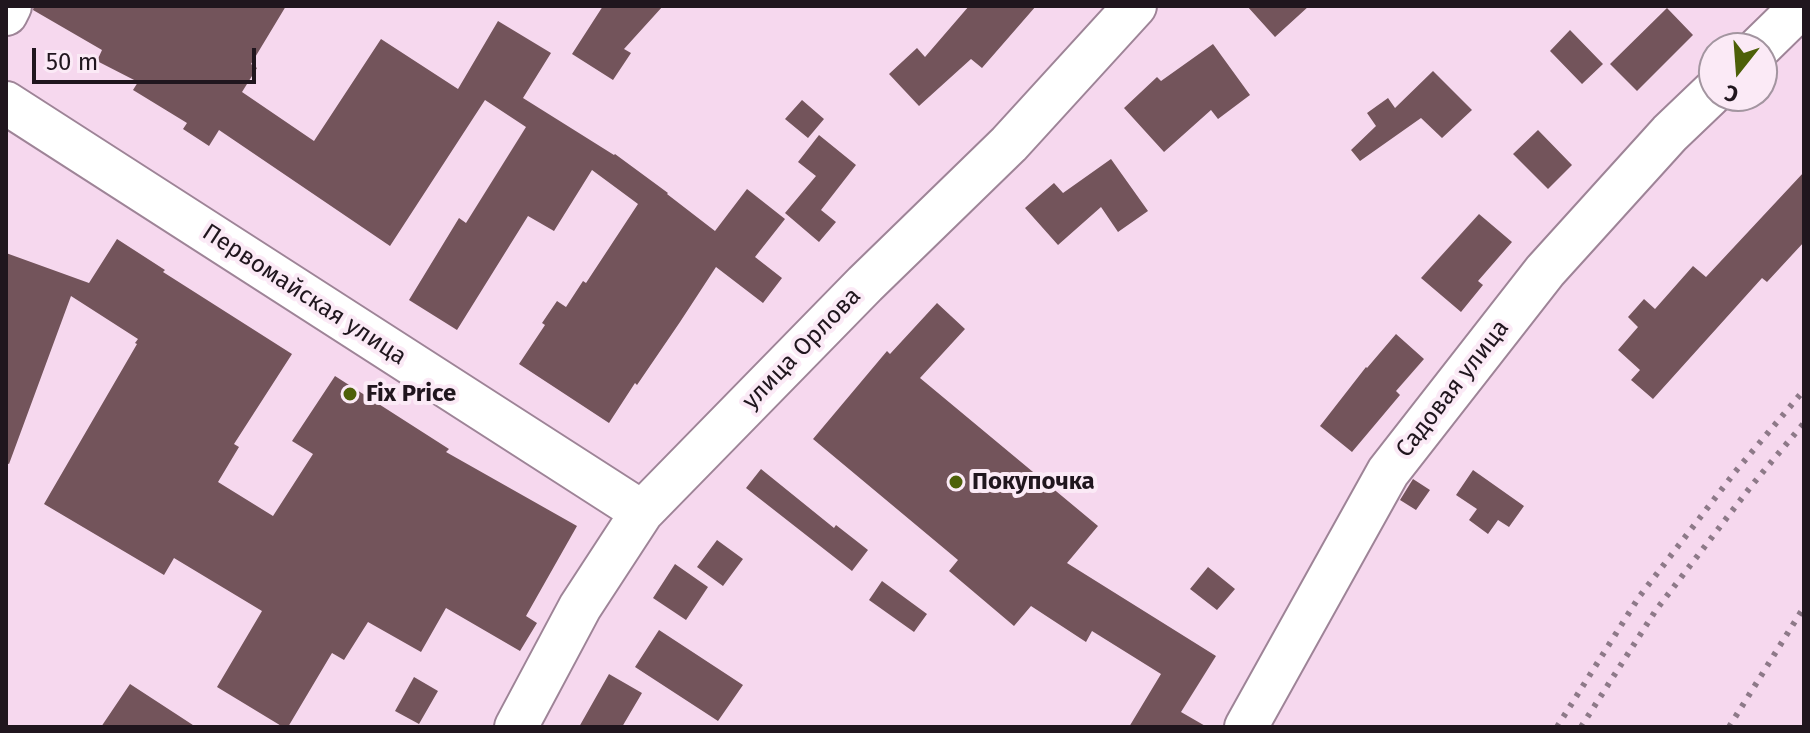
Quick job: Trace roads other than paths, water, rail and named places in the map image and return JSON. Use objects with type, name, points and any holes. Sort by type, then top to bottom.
[{"type":"street","points":[[6,14],[10,6]]},
{"type":"street","name":"улица Орлова","points":[[516,727],[580,607],[642,512],[865,284],[1009,144],[1135,6]]},
{"type":"street","points":[[1775,32],[1802,6]]},
{"type":"street","name":"Первомайская улица","points":[[6,103],[642,512]]},
{"type":"street","name":"Садовая улица","points":[[1246,727],[1388,472],[1545,271],[1698,106]]},
{"type":"railway","points":[[1557,727],[1639,597],[1735,472],[1804,390]]},
{"type":"railway","points":[[1581,727],[1656,610],[1804,423]]},
{"type":"railway","points":[[1729,727],[1804,607]]},
{"type":"place","name":"Fix Price","points":[[350,394]]},
{"type":"place","name":"Покупочка","points":[[956,482]]}]
